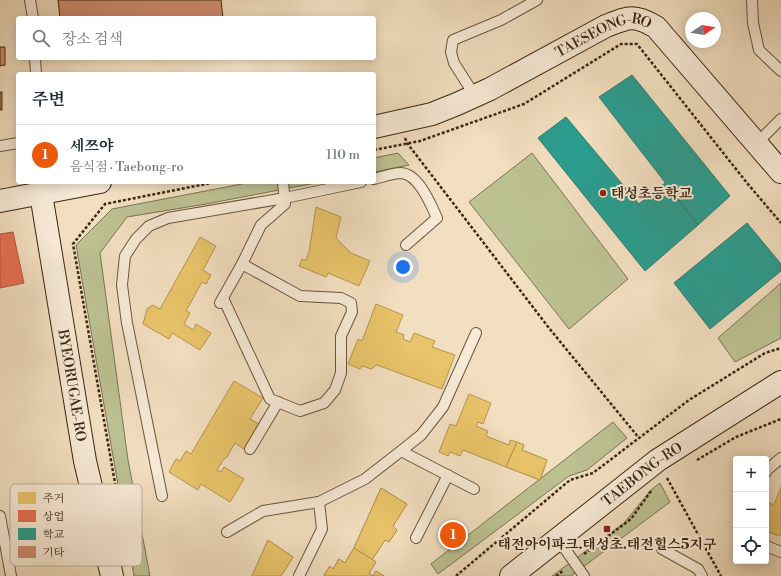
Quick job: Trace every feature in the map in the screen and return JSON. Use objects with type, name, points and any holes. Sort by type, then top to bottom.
[{"type":"street","name":"TAESEONG-RO","points":[[376,127],[432,114],[475,96],[503,82],[606,26],[626,18],[643,19],[656,27],[781,172]]},
{"type":"street","points":[[0,201],[90,184]]},
{"type":"street","name":"BYEORUGAE-RO","points":[[41,194],[86,461],[91,484]]},
{"type":"street","name":"TAEBONG-RO","points":[[511,576],[658,460],[781,382]]},
{"type":"street","name":"BYEORUGAE-RO","points":[[110,566],[112,576]]},
{"type":"lane","points":[[30,0],[34,16]]},
{"type":"lane","points":[[475,96],[454,63],[451,52],[453,40],[501,20],[537,0]]},
{"type":"lane","points":[[752,0],[753,23],[759,50],[781,71]]},
{"type":"lane","points":[[35,60],[36,72]]},
{"type":"lane","points":[[757,143],[781,119]]},
{"type":"lane","points":[[0,146],[16,143]]},
{"type":"lane","points":[[376,179],[402,173],[413,178],[428,197],[437,218],[406,245]]},
{"type":"lane","points":[[242,264],[300,296],[341,298],[351,303],[352,312],[341,336],[341,373],[335,390],[324,403],[300,411],[270,399],[221,302],[242,264],[261,224],[285,204],[283,184]]},
{"type":"lane","points":[[162,496],[127,322],[122,285],[126,256],[136,239],[149,226],[168,218],[285,198],[352,184]]},
{"type":"lane","points":[[227,532],[263,511],[319,502],[366,479],[421,435],[443,407],[476,333]]},
{"type":"lane","points":[[250,450],[278,402]]},
{"type":"lane","points":[[401,451],[474,489]]},
{"type":"lane","points":[[769,468],[781,458]]},
{"type":"lane","points":[[416,538],[448,476]]},
{"type":"lane","points":[[299,576],[322,529],[319,502]]},
{"type":"lane","points":[[0,516],[11,576]]},
{"type":"lane","points":[[558,539],[584,576]]},
{"type":"lane","points":[[769,547],[781,552]]},
{"type":"lane","points":[[662,549],[698,569],[702,576]]},
{"type":"path","points":[[376,150],[420,141],[524,104],[621,44],[637,44],[747,183],[781,223]]},
{"type":"path","points":[[400,122],[407,143],[545,322],[639,438]]},
{"type":"path","points":[[115,484],[73,244],[105,204],[206,184]]},
{"type":"path","points":[[456,576],[570,480],[593,473],[689,400],[765,353],[781,348]]},
{"type":"path","points":[[691,463],[736,437],[781,419]]},
{"type":"path","points":[[667,478],[721,576]]},
{"type":"path","points":[[556,576],[631,519],[653,489]]},
{"type":"green space","points":[[398,153],[409,165],[376,172],[376,158]]},
{"type":"green space","points":[[532,153],[628,279],[569,329],[469,202]]},
{"type":"green space","points":[[242,184],[311,184],[127,217],[100,253],[133,484],[118,484],[76,245],[112,209]]},
{"type":"green space","points":[[781,283],[781,338],[735,362],[718,338]]},
{"type":"green space","points":[[613,422],[627,438],[587,470],[569,476],[438,574],[431,564]]},
{"type":"green space","points":[[660,483],[670,502],[571,576],[552,576],[624,523],[651,490]]},
{"type":"green space","points":[[142,534],[150,576],[134,576],[132,566],[142,566]]},
{"type":"building: 주거","points":[[316,207],[341,217],[336,238],[351,253],[370,261],[359,286],[328,273],[326,277],[299,266],[302,259],[306,260],[309,252]]},
{"type":"building: 주거","points":[[200,237],[216,246],[203,270],[211,275],[206,284],[202,282],[186,311],[190,313],[184,324],[193,330],[196,324],[211,333],[200,350],[172,333],[169,339],[143,324],[147,309],[153,305],[160,309]]},
{"type":"building: 주거","points":[[376,304],[403,315],[396,332],[404,335],[403,339],[410,342],[414,333],[435,341],[432,347],[455,355],[442,389],[377,365],[371,369],[362,366],[360,369],[348,364],[358,339],[362,341]]},
{"type":"building: 주거","points":[[234,381],[263,398],[250,419],[259,424],[244,449],[235,443],[217,470],[221,472],[224,467],[244,479],[230,502],[201,484],[198,490],[169,472],[176,459],[180,461],[186,451],[191,454]]},
{"type":"building: 주거","points":[[469,394],[491,403],[483,424],[478,422],[476,426],[488,431],[486,436],[509,445],[510,440],[517,442],[506,467],[463,450],[460,456],[450,452],[448,456],[439,452],[450,424],[456,426]]},
{"type":"building: 주거","points":[[517,442],[524,445],[522,450],[547,460],[540,480],[506,467]]},
{"type":"building: 주거","points":[[517,442],[524,445],[522,450],[547,460],[540,480],[506,467]]},
{"type":"building: 주거","points":[[781,487],[781,534],[779,536],[769,532],[769,503],[774,505]]},
{"type":"building: 주거","points":[[381,488],[407,504],[393,526],[397,530],[389,542],[385,540],[372,560],[354,548]]},
{"type":"building: 주거","points":[[381,488],[407,504],[393,526],[397,530],[389,542],[385,540],[372,560],[354,548]]},
{"type":"building: 주거","points":[[268,540],[293,557],[281,576],[252,576]]},
{"type":"building: 주거","points":[[268,540],[293,557],[281,576],[252,576]]},
{"type":"building: 주거","points":[[354,548],[376,562],[369,573],[373,576],[324,575],[330,566],[333,569],[339,559],[345,563]]},
{"type":"building: 주거","points":[[354,548],[376,562],[369,573],[373,576],[324,575],[330,566],[333,569],[339,559],[345,563]]},
{"type":"building: 주거","points":[[376,571],[384,576],[373,576]]},
{"type":"building: 주거","points":[[376,571],[384,576],[373,576]]},
{"type":"building: 상업","points":[[13,232],[24,283],[0,288],[0,234]]},
{"type":"building: 학교","points":[[632,75],[730,196],[698,225],[599,97]]},
{"type":"building: 학교","points":[[566,117],[639,204],[665,183],[698,225],[645,271],[538,138]]},
{"type":"building: 학교","points":[[747,223],[781,264],[781,271],[710,329],[674,283]]},
{"type":"building: 기타","points":[[58,0],[221,0],[223,16],[60,16]]},
{"type":"building: 기타","points":[[0,47],[5,47],[5,65],[0,66]]},
{"type":"building: 기타","points":[[0,92],[2,92],[2,110],[0,110]]},
{"type":"place","name":"태성초등학교","points":[[603,193]]},
{"type":"place","name":"태전아이파크.태성초.태전힐스5지구","points":[[607,529]]},
{"type":"place","name":"세쯔야","points":[[453,535]]}]
